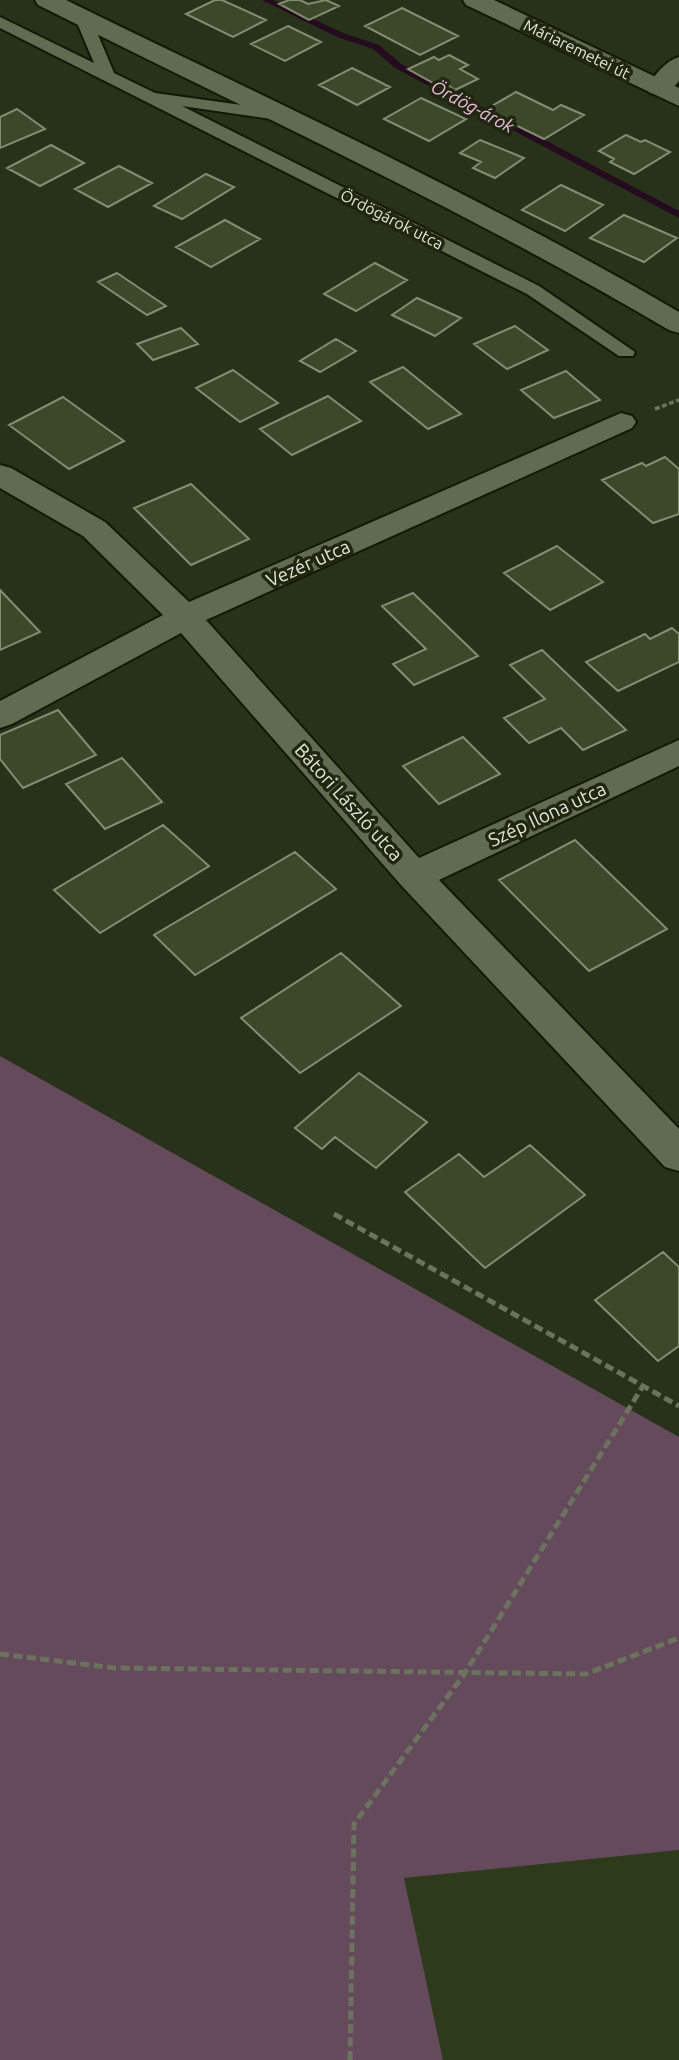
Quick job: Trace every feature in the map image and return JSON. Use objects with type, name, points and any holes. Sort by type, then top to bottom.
[{"type":"street","name":"Ördögárok utca","points":[[47,0],[286,116],[600,276],[679,324]]},
{"type":"street","name":"Máriaremetei út","points":[[475,0],[669,93]]},
{"type":"street","points":[[669,93],[679,65]]},
{"type":"street","name":"Vezér utca","points":[[0,716],[185,617],[621,422]]},
{"type":"street","name":"Bátori László utca","points":[[0,475],[94,529],[185,617],[414,876],[679,1155]]},
{"type":"street","name":"Szép Ilona utca","points":[[414,876],[679,752]]},
{"type":"lane","points":[[83,18],[107,76]]},
{"type":"lane","name":"Ördögárok utca","points":[[0,22],[533,290],[626,352]]},
{"type":"lane","name":"Ördögárok utca","points":[[151,97],[286,116]]},
{"type":"path","points":[[334,1214],[679,1406]]},
{"type":"path","points":[[350,2060],[354,1824],[465,1673],[643,1386]]},
{"type":"path","points":[[0,1654],[115,1668],[586,1674],[679,1638]]},
{"type":"shaded area","points":[[0,1056],[679,1437],[679,1850],[404,1878],[443,2060],[0,2060]]},
{"type":"shaded area","points":[[679,1850],[679,2060],[443,2060],[403,1878]]},
{"type":"building","points":[[215,0],[222,0],[266,20],[233,37],[186,14]]},
{"type":"building","points":[[300,0],[308,4],[326,0],[339,6],[309,20],[279,4]]},
{"type":"building","points":[[402,8],[458,36],[420,55],[365,26]]},
{"type":"building","points":[[288,26],[321,42],[285,61],[251,44]]},
{"type":"building","points":[[449,55],[468,65],[460,69],[478,79],[455,90],[449,86],[444,89],[408,69],[434,57],[439,60]]},
{"type":"building","points":[[352,68],[390,87],[357,105],[319,85]]},
{"type":"building","points":[[516,92],[553,110],[561,105],[584,115],[544,139],[485,110]]},
{"type":"building","points":[[421,98],[466,119],[429,141],[384,119]]},
{"type":"building","points":[[17,109],[45,129],[0,148],[0,117]]},
{"type":"building","points":[[626,135],[641,142],[645,140],[670,152],[634,174],[610,162],[614,159],[599,151]]},
{"type":"building","points":[[480,140],[524,158],[495,178],[473,168],[481,162],[460,153]]},
{"type":"building","points":[[51,145],[84,163],[40,186],[7,168]]},
{"type":"building","points":[[119,166],[152,183],[108,207],[75,189]]},
{"type":"building","points":[[206,174],[234,187],[182,219],[154,206]]},
{"type":"building","points":[[561,185],[603,205],[565,231],[522,210]]},
{"type":"building","points":[[624,215],[677,238],[644,262],[590,238]]},
{"type":"building","points":[[225,220],[260,239],[211,267],[176,247]]},
{"type":"building","points":[[375,263],[407,280],[356,311],[324,294]]},
{"type":"building","points":[[117,273],[166,306],[147,315],[98,282]]},
{"type":"building","points":[[417,298],[461,318],[435,336],[392,315]]},
{"type":"building","points":[[515,326],[548,350],[507,369],[474,344]]},
{"type":"building","points":[[181,328],[198,344],[153,360],[137,344]]},
{"type":"building","points":[[336,339],[356,351],[320,372],[300,361]]},
{"type":"building","points":[[403,367],[461,414],[428,429],[370,382]]},
{"type":"building","points":[[233,370],[278,403],[240,422],[196,388]]},
{"type":"building","points":[[566,371],[600,400],[554,418],[521,390]]},
{"type":"building","points":[[328,396],[361,421],[292,455],[260,429]]},
{"type":"building","points":[[63,397],[124,441],[69,469],[9,425]]},
{"type":"building","points":[[665,457],[679,469],[679,514],[653,523],[602,480],[642,463],[646,466]]},
{"type":"building","points":[[191,484],[249,539],[191,565],[134,508]]},
{"type":"building","points":[[557,546],[603,582],[550,610],[504,573]]},
{"type":"building","points":[[0,590],[40,632],[0,650]]},
{"type":"building","points":[[413,593],[478,656],[414,685],[393,664],[426,649],[382,606]]},
{"type":"building","points":[[672,628],[679,634],[679,662],[618,691],[586,662],[645,634],[650,639]]},
{"type":"building","points":[[542,650],[626,730],[583,750],[561,728],[529,743],[504,718],[545,699],[510,665]]},
{"type":"building","points":[[58,710],[96,755],[23,788],[0,759],[0,735]]},
{"type":"building","points":[[463,737],[500,774],[439,804],[403,766]]},
{"type":"building","points":[[122,758],[162,802],[105,829],[66,784]]},
{"type":"building","points":[[163,825],[209,866],[100,933],[54,890]]},
{"type":"building","points":[[575,840],[667,929],[589,971],[499,880]]},
{"type":"building","points":[[295,852],[336,889],[195,975],[154,935]]},
{"type":"building","points":[[341,953],[401,1006],[300,1073],[241,1018]]},
{"type":"building","points":[[359,1073],[427,1122],[376,1168],[335,1137],[322,1149],[295,1128]]},
{"type":"building","points":[[530,1145],[585,1195],[485,1268],[405,1192],[459,1154],[484,1177]]},
{"type":"building","points":[[663,1252],[679,1267],[679,1346],[658,1361],[595,1300]]},
{"type":"waterway","name":"Ördög-árok","points":[[266,0],[340,35],[376,47],[398,66],[679,215]]}]
